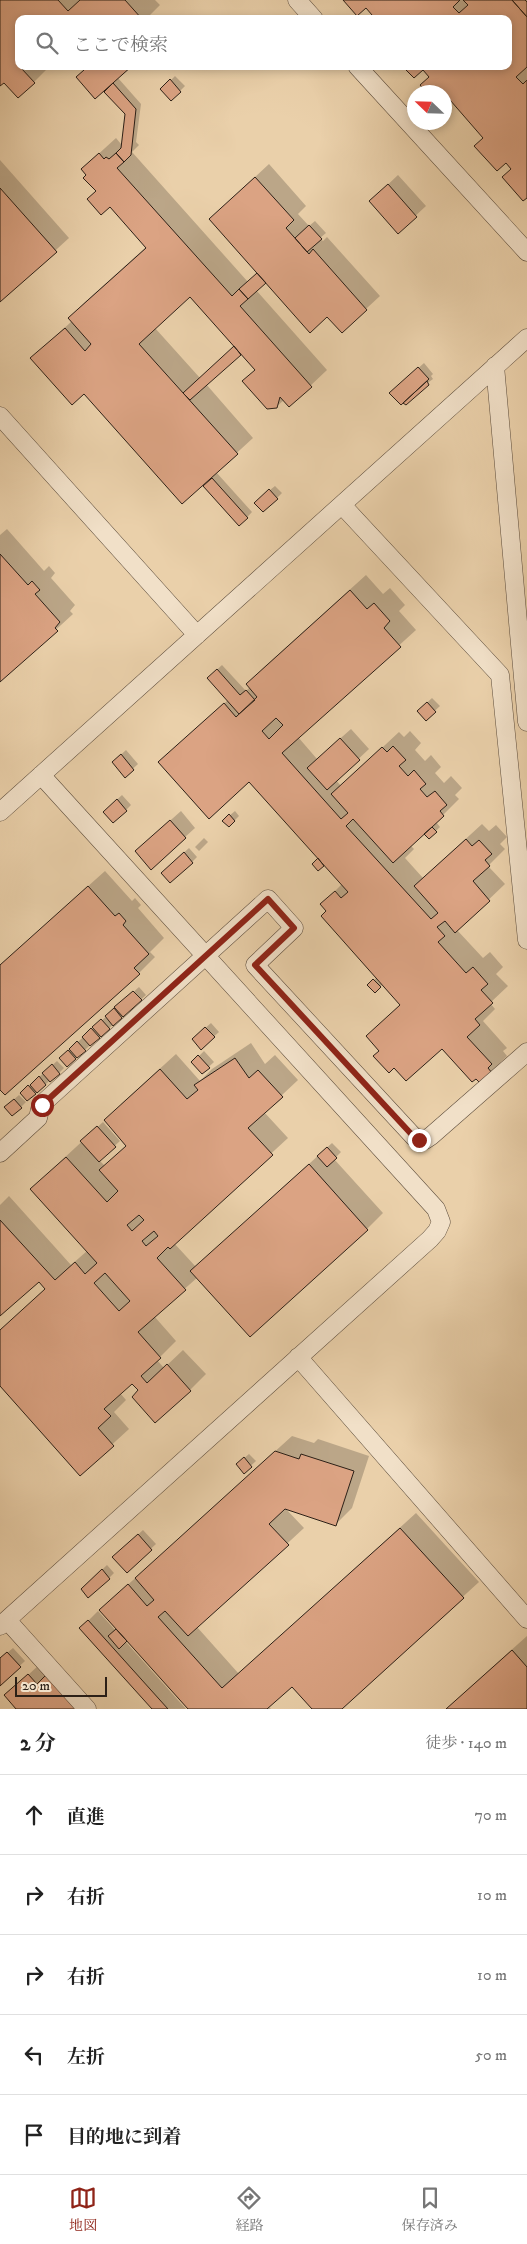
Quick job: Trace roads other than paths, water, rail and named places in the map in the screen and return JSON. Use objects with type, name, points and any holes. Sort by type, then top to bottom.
[{"type":"lane","points":[[297,0],[310,15]]},
{"type":"lane","points":[[361,70],[527,252]]},
{"type":"lane","points":[[0,812],[527,338]]},
{"type":"lane","points":[[495,366],[527,722]]},
{"type":"lane","points":[[0,416],[197,635]]},
{"type":"lane","points":[[342,505],[500,675],[527,940]]},
{"type":"lane","points":[[41,775],[440,1216],[437,1232],[430,1239],[3,1623],[88,1709]]},
{"type":"lane","points":[[0,1153],[38,1118],[42,1105],[268,899],[294,928],[255,965],[414,1137],[419,1140],[425,1140],[431,1136],[527,1052]]},
{"type":"lane","points":[[298,1357],[527,1619]]}]
